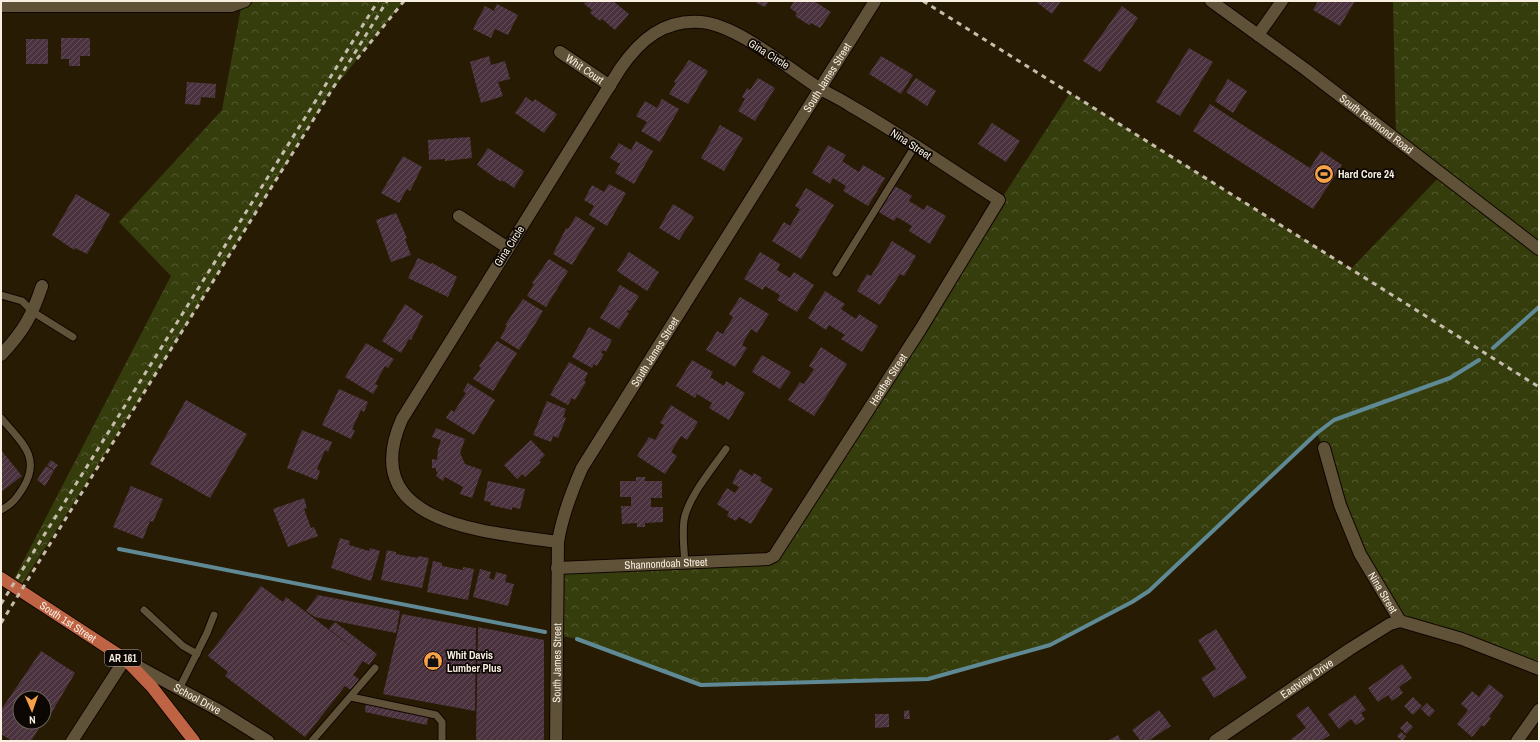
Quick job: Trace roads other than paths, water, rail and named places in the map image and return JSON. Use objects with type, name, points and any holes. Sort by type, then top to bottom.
[{"type":"main road","name":"South 1st Street","points":[[1,578],[125,659],[152,687],[194,741]]},
{"type":"street","points":[[1,6],[113,3],[231,6],[245,1]]},
{"type":"street","name":"South James Street","points":[[556,741],[558,542],[562,518],[582,468],[822,89],[875,1]]},
{"type":"street","name":"South Redmond Road","points":[[1211,1],[1539,248]]},
{"type":"street","points":[[1258,35],[1282,1]]},
{"type":"street","name":"Gina Circle","points":[[558,542],[480,531],[435,518],[419,509],[407,497],[398,484],[393,467],[393,442],[402,418],[610,86],[632,52],[646,38],[658,30],[687,22],[703,22],[718,26],[733,32],[822,89]]},
{"type":"street","name":"Whit Court","points":[[560,52],[610,86]]},
{"type":"street","name":"Nina Street","points":[[822,89],[852,106],[1000,200]]},
{"type":"street","name":"Heather Street","points":[[774,556],[920,330],[1000,200]]},
{"type":"street","points":[[459,216],[508,248]]},
{"type":"street","points":[[1,355],[15,340],[33,312],[42,286]]},
{"type":"street","name":"Nina Street","points":[[1324,448],[1340,505],[1360,554],[1400,621],[1462,639],[1539,669]]},
{"type":"street","name":"Shannondoah Street","points":[[557,568],[768,560],[774,556]]},
{"type":"street","name":"Eastview Drive","points":[[1215,741],[1350,649],[1390,624],[1400,621]]},
{"type":"street","points":[[72,741],[125,659]]},
{"type":"street","name":"School Drive","points":[[125,659],[220,711],[268,741]]},
{"type":"street","points":[[1517,741],[1539,710]]},
{"type":"lane","points":[[836,273],[915,146]]},
{"type":"lane","points":[[1,295],[22,301],[33,312],[73,337]]},
{"type":"lane","points":[[1,418],[23,444],[31,460],[30,476],[14,503],[1,510]]},
{"type":"lane","points":[[685,563],[683,534],[684,519],[690,504],[726,448]]},
{"type":"lane","points":[[144,610],[184,646],[197,654]]},
{"type":"lane","points":[[179,689],[197,654],[214,615]]},
{"type":"lane","points":[[312,741],[375,668]]},
{"type":"lane","points":[[351,697],[436,715],[442,722],[442,741]]},
{"type":"waterway","points":[[1493,348],[1539,307]]},
{"type":"waterway","points":[[577,639],[701,685],[928,679],[1050,645],[1132,602],[1149,591],[1317,433],[1334,420],[1450,378],[1479,360]]},
{"type":"waterway","points":[[119,549],[545,632]]},
{"type":"railway","points":[[1,604],[378,1]]},
{"type":"railway","points":[[1,623],[387,1]]},
{"type":"railway","points":[[357,59],[404,1]]},
{"type":"railway","points":[[923,1],[1539,387]]},
{"type":"place","name":"Hard Core 24","points":[[1324,174]]},
{"type":"place","name":"Whit Davis Lumber Plus","points":[[433,661]]}]
